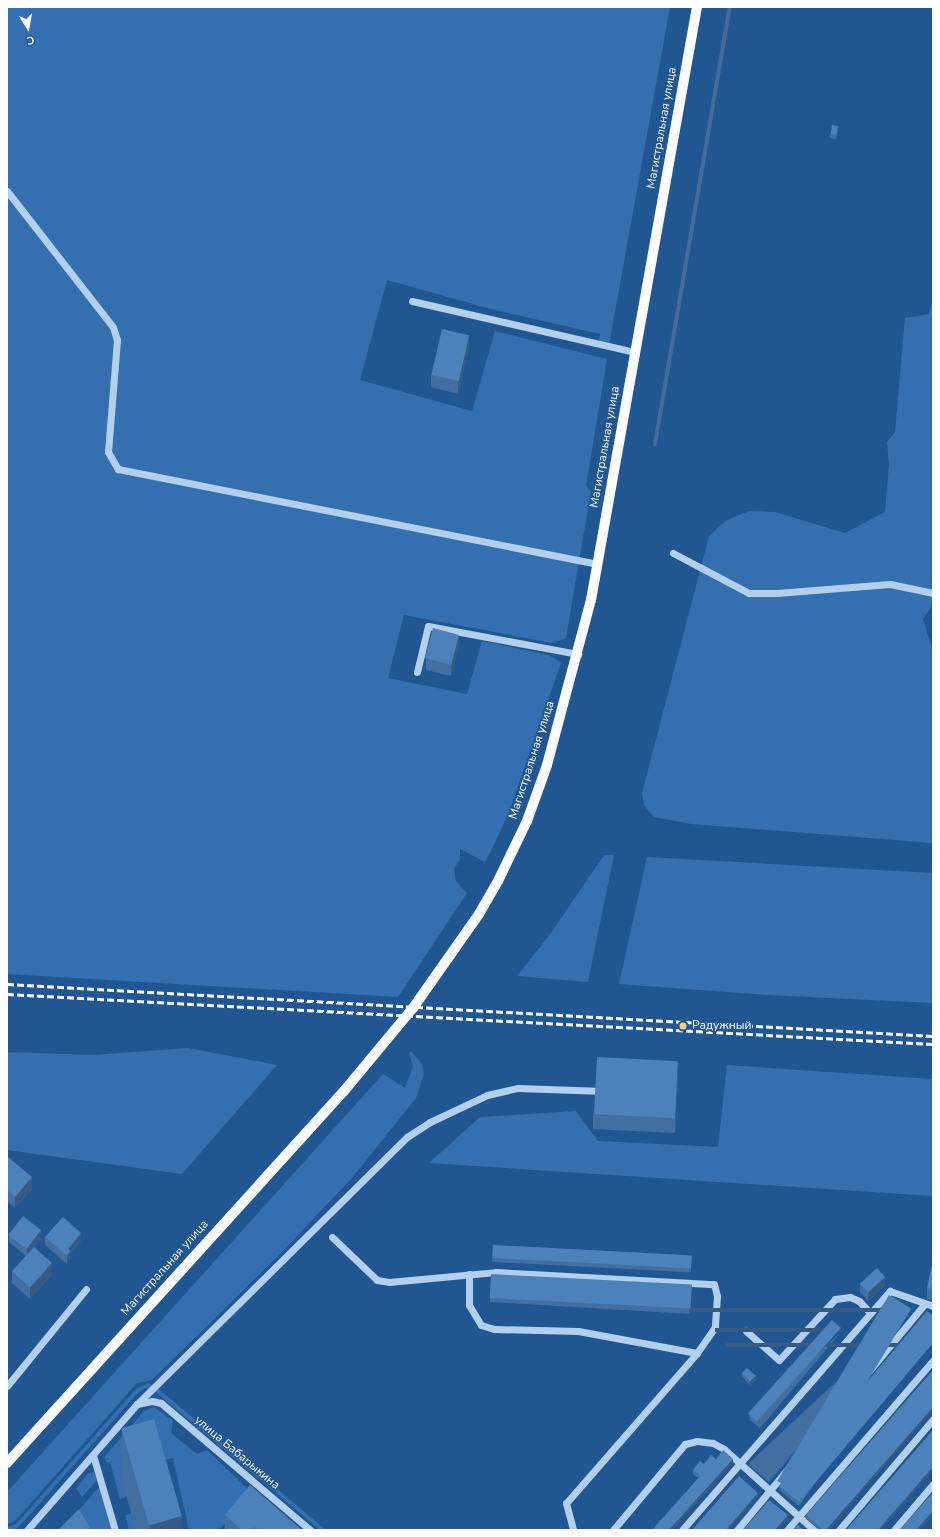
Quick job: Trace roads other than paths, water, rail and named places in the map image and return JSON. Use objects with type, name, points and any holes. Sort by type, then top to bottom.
[{"type":"main road","name":"Магистральная улица","points":[[7,1462],[344,1091],[413,1008],[479,914],[498,881],[526,821],[547,765],[578,654],[598,564],[697,7]]},
{"type":"street","points":[[7,191],[113,327],[117,340],[108,452],[118,469],[598,564]]},
{"type":"street","points":[[412,301],[635,352]]},
{"type":"street","points":[[673,553],[749,593],[777,593],[890,584],[933,593]]},
{"type":"street","points":[[416,672],[428,626],[578,654]]},
{"type":"street","points":[[27,1530],[137,1404],[407,1137],[430,1122],[487,1095],[518,1088],[608,1091]]},
{"type":"street","points":[[332,1238],[377,1280],[390,1282],[496,1272],[714,1284],[717,1296],[715,1327],[697,1353],[566,1503],[573,1530]]},
{"type":"street","points":[[469,1274],[469,1305],[481,1325],[494,1329],[578,1331],[697,1353]]},
{"type":"street","points":[[7,1386],[86,1289]]},
{"type":"street","points":[[682,1530],[890,1291],[924,1305],[933,1306]]},
{"type":"street","points":[[746,1331],[779,1360],[835,1299],[850,1297],[859,1301],[870,1313]]},
{"type":"street","points":[[737,1530],[924,1305]]},
{"type":"street","points":[[787,1530],[933,1360]]},
{"type":"street","name":"улица Бабарыкина","points":[[137,1404],[145,1402],[161,1403],[310,1530]]},
{"type":"street","points":[[839,1530],[933,1419]]},
{"type":"street","points":[[613,1530],[685,1444],[697,1441],[713,1443],[740,1463],[814,1530]]},
{"type":"street","points":[[93,1455],[115,1530]]},
{"type":"street","points":[[894,1530],[933,1484]]},
{"type":"waterway","points":[[655,444],[730,7]]},
{"type":"railway","points":[[7,984],[933,1036]]},
{"type":"railway","points":[[7,994],[933,1044]]},
{"type":"place","name":"Радужный","points":[[683,1026]]}]
